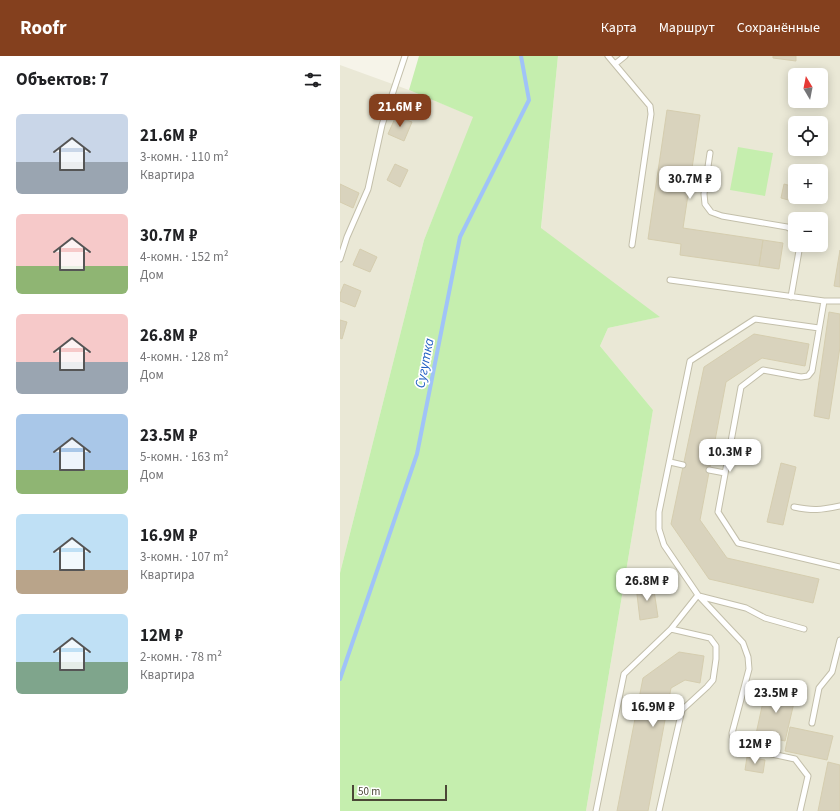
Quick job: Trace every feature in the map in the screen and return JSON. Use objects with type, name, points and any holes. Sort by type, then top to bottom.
[{"type":"lane","points":[[340,259],[347,237],[368,188],[382,125],[405,56]]},
{"type":"lane","points":[[608,56],[650,106],[651,114],[632,245]]},
{"type":"lane","points":[[615,64],[625,56]]},
{"type":"lane","points":[[710,153],[704,194],[705,204],[711,212],[722,216],[788,227]]},
{"type":"lane","points":[[791,297],[799,252]]},
{"type":"lane","points":[[670,280],[791,297],[824,301],[840,301]]},
{"type":"lane","points":[[824,301],[812,371],[808,376],[801,377],[763,370],[741,387],[718,512],[738,542],[840,566]]},
{"type":"lane","points":[[800,811],[808,776],[795,760],[739,747],[733,742],[732,733],[749,669],[748,657],[743,643],[698,596],[664,545],[659,529],[659,512],[690,361],[755,319],[819,328]]},
{"type":"lane","points":[[670,462],[683,465]]},
{"type":"lane","points":[[710,470],[725,473]]},
{"type":"lane","points":[[794,507],[815,510],[840,506]]},
{"type":"lane","points":[[698,596],[746,608],[765,618],[804,629]]},
{"type":"lane","points":[[596,811],[624,674],[671,629],[698,596]]},
{"type":"lane","points":[[659,811],[682,710],[713,680],[716,659],[716,646],[710,638],[671,629]]},
{"type":"lane","points":[[812,723],[819,688],[832,672],[840,640]]},
{"type":"shaded area","points":[[558,56],[840,56],[840,811],[586,811],[653,410],[600,346],[608,328],[659,317],[541,229]]},
{"type":"shaded area","points":[[340,65],[409,90],[474,117],[424,240],[340,573]]},
{"type":"green space","points":[[419,56],[558,56],[541,228],[660,317],[608,328],[600,346],[653,410],[586,811],[340,811],[340,573],[424,240],[473,117],[409,90]]},
{"type":"green space","points":[[738,147],[773,153],[765,196],[730,190]]},
{"type":"building","points":[[773,56],[796,56],[796,61],[773,58]]},
{"type":"building","points":[[667,110],[700,115],[683,228],[763,240],[759,266],[680,255],[681,244],[648,239]]},
{"type":"building","points":[[396,116],[412,122],[404,141],[388,134]]},
{"type":"building","points":[[395,164],[408,170],[400,187],[387,180]]},
{"type":"building","points":[[340,184],[359,193],[353,208],[340,202]]},
{"type":"building","points":[[784,184],[788,185],[788,200],[781,198]]},
{"type":"building","points":[[763,240],[783,243],[779,269],[759,266]]},
{"type":"building","points":[[360,249],[377,257],[370,272],[353,265]]},
{"type":"building","points":[[840,250],[840,287],[834,286]]},
{"type":"building","points":[[344,284],[361,291],[355,307],[340,301],[340,294]]},
{"type":"building","points":[[829,312],[840,314],[840,347],[829,419],[814,416]]},
{"type":"building","points":[[340,320],[347,322],[342,339],[340,338]]},
{"type":"building","points":[[754,334],[809,344],[805,366],[762,358],[726,382],[700,520],[727,558],[819,579],[813,603],[709,579],[671,524],[704,367]]},
{"type":"building","points":[[781,463],[796,467],[783,525],[767,522]]},
{"type":"building","points":[[653,584],[658,617],[640,620],[636,586]]},
{"type":"building","points":[[679,652],[704,656],[700,683],[685,680],[671,688],[648,811],[617,811],[643,678]]},
{"type":"building","points":[[766,688],[796,694],[785,741],[756,734]]},
{"type":"building","points":[[790,727],[833,736],[827,760],[785,751]]},
{"type":"building","points":[[747,757],[765,760],[763,773],[745,770]]},
{"type":"building","points":[[828,762],[840,765],[840,811],[818,811]]},
{"type":"waterway","name":"Сугутка","points":[[340,679],[417,454],[460,237],[529,100],[521,56]]}]
